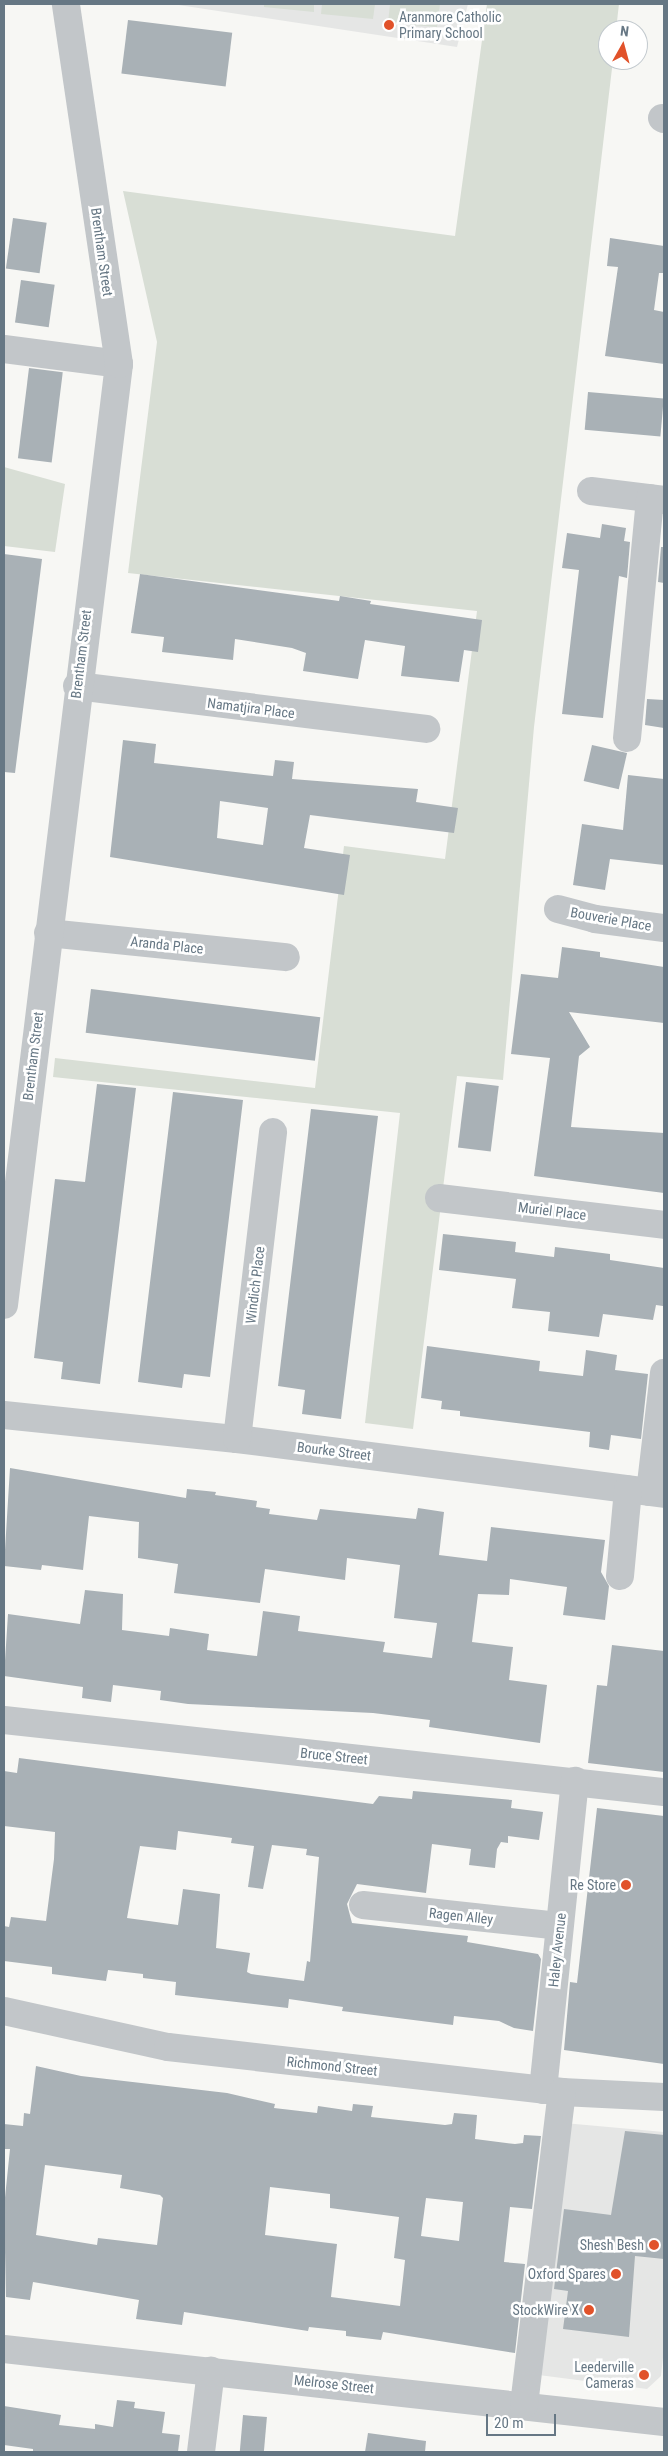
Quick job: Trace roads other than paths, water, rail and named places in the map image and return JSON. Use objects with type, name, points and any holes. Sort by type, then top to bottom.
[{"type":"street","name":"Brentham Street","points":[[4,1305],[77,686],[119,364],[66,4]]},
{"type":"street","points":[[4,349],[119,364]]},
{"type":"street","points":[[591,490],[657,499],[627,738]]},
{"type":"street","name":"Namatjira Place","points":[[77,686],[426,729]]},
{"type":"street","name":"Bouverie Place","points":[[558,909],[595,919],[664,928]]},
{"type":"street","name":"Aranda Place","points":[[48,933],[286,957]]},
{"type":"street","name":"Windich Place","points":[[237,1439],[273,1132]]},
{"type":"street","name":"Muriel Place","points":[[440,1198],[664,1225]]},
{"type":"street","points":[[620,1576],[647,1492],[664,1373]]},
{"type":"street","name":"Bourke Street","points":[[4,1415],[237,1439],[647,1492]]},
{"type":"street","name":"Bruce Street","points":[[4,1720],[664,1792]]},
{"type":"street","name":"Haley Avenue","points":[[524,2405],[552,2091],[559,1926],[575,1781]]},
{"type":"street","name":"Ragen Alley","points":[[363,1905],[559,1926]]},
{"type":"street","name":"Richmond Street","points":[[4,2011],[168,2047],[552,2091],[664,2096]]},
{"type":"street","name":"Melrose Street","points":[[4,2349],[524,2405],[664,2422]]},
{"type":"street","points":[[201,2452],[211,2371]]},
{"type":"place","name":"Aranmore Catholic Primary School","points":[[389,25]]},
{"type":"place","name":"Re Store","points":[[626,1885]]},
{"type":"place","name":"Shesh Besh","points":[[654,2245]]},
{"type":"place","name":"Oxford Spares","points":[[616,2274]]},
{"type":"place","name":"StockWire X","points":[[589,2310]]},
{"type":"place","name":"Leederville Cameras","points":[[644,2375]]}]
